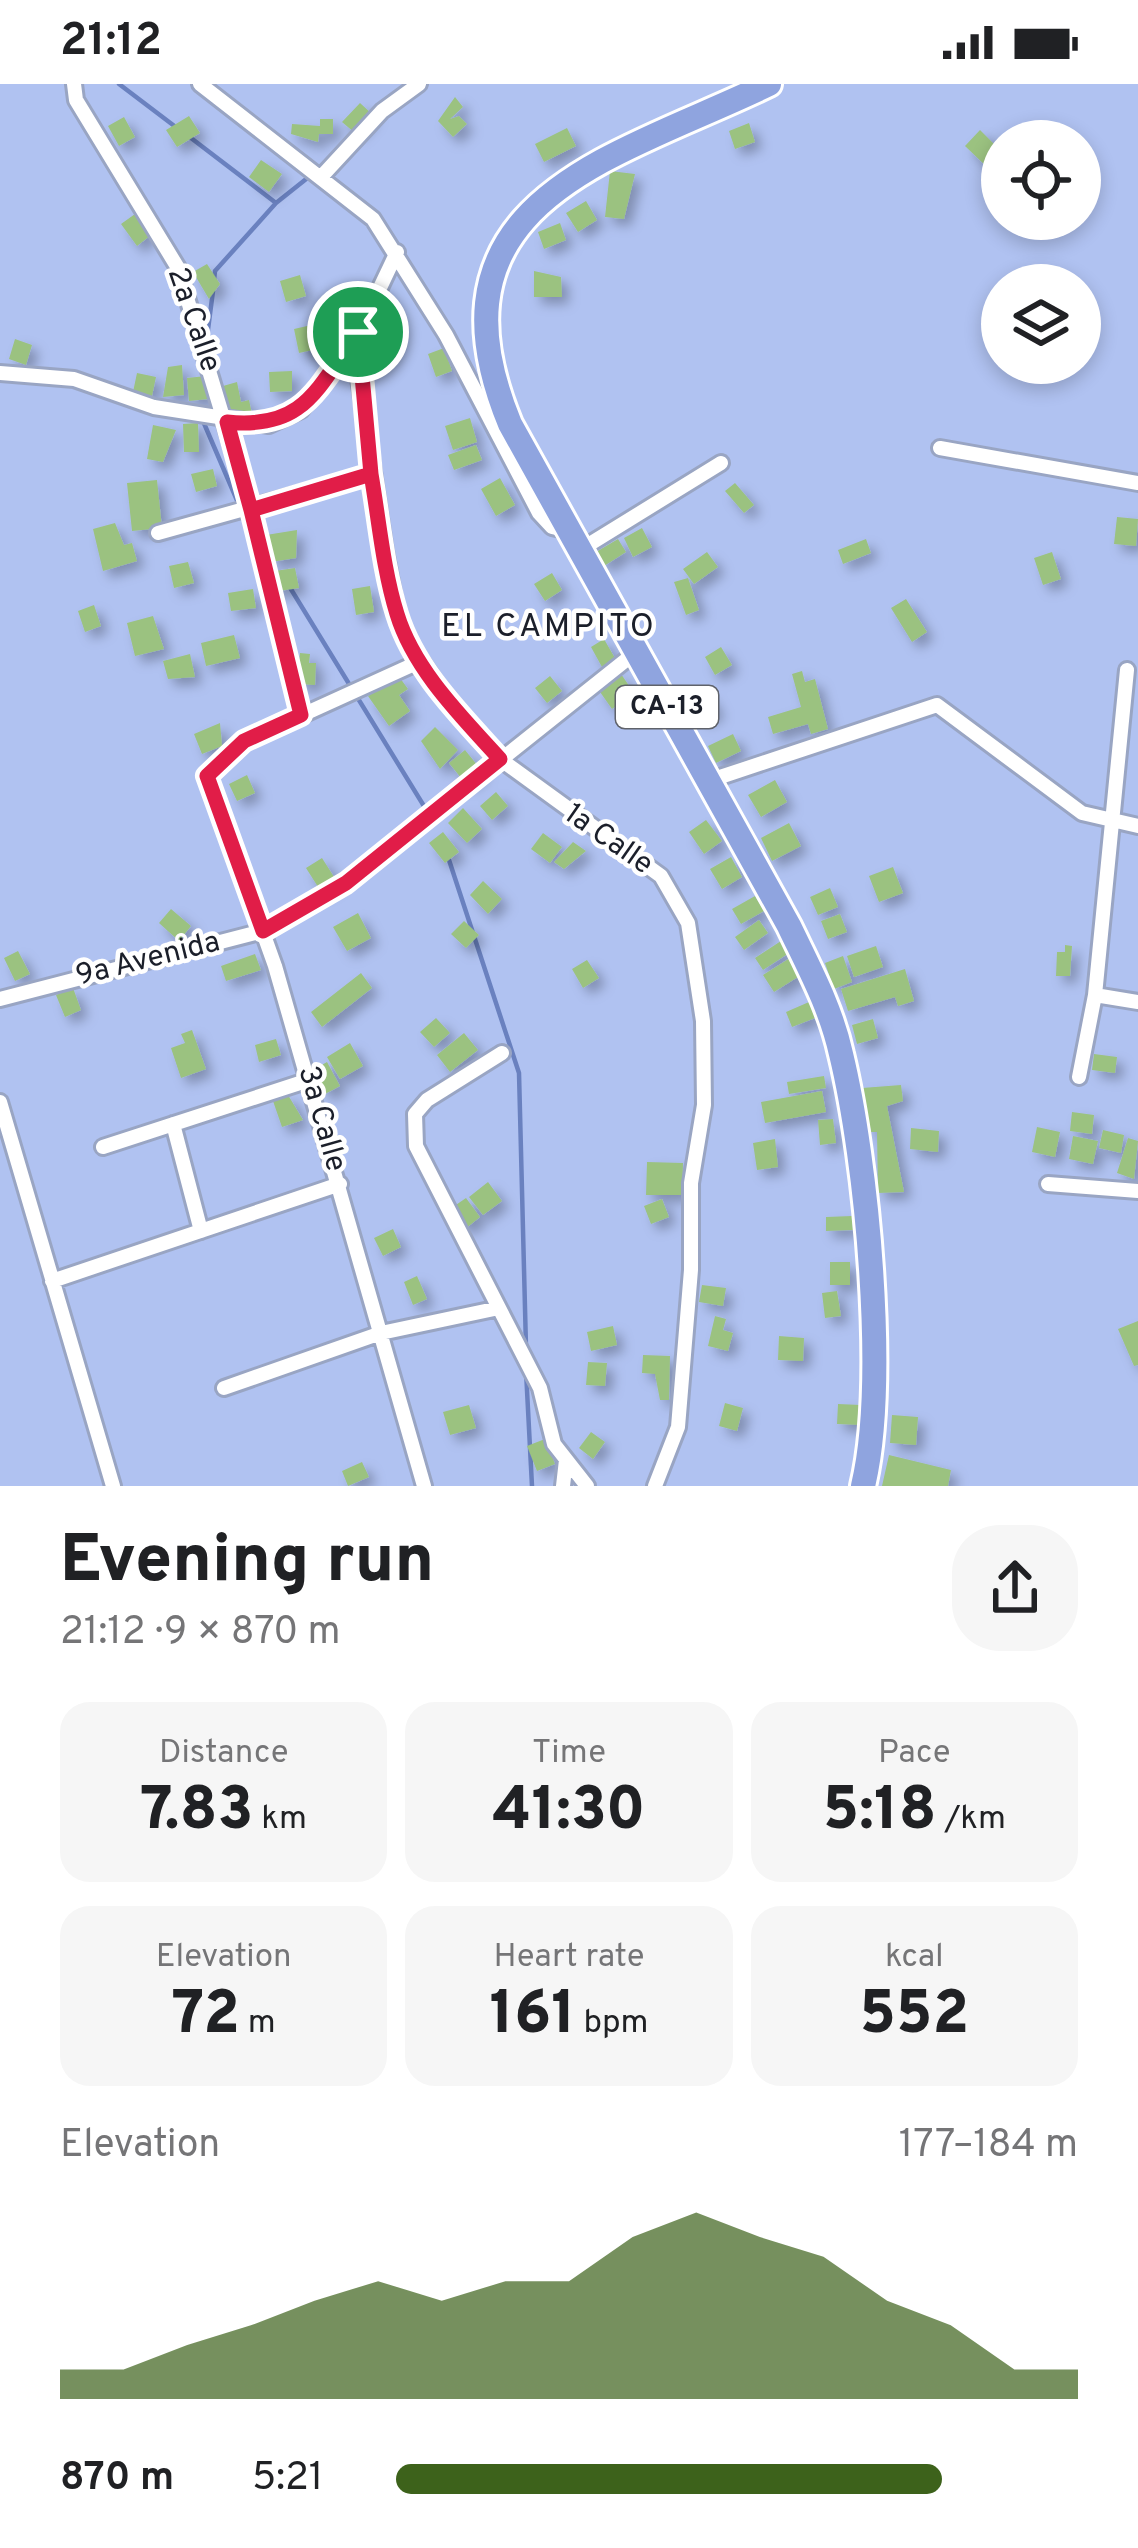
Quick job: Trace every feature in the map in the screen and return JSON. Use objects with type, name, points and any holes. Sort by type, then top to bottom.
[{"type":"highway","name":"CA-13","points":[[764,85],[568,177],[526,215],[503,254],[488,324],[493,379],[510,424],[789,926],[826,1003],[842,1054],[869,1281],[874,1400],[863,1486]]},
{"type":"street","name":"2a Calle","points":[[74,84],[76,100],[178,268],[227,422],[301,715]]},
{"type":"street","points":[[200,84],[359,204],[397,252],[539,513],[552,527],[574,540],[721,464]]},
{"type":"street","points":[[322,176],[382,112],[419,84]]},
{"type":"street","points":[[0,373],[74,379],[154,406],[227,422],[269,425],[301,410],[358,332],[397,252]]},
{"type":"street","name":"1a Calle","points":[[358,332],[371,474],[397,613],[421,661],[454,709],[500,759],[661,876],[688,923],[703,1022],[704,1105],[691,1183],[692,1270],[678,1427],[656,1486]]},
{"type":"street","points":[[940,448],[1138,483]]},
{"type":"street","points":[[158,532],[371,474]]},
{"type":"street","name":"9a Avenida","points":[[1,995],[263,931],[346,883],[636,652]]},
{"type":"street","points":[[301,715],[421,661]]},
{"type":"street","points":[[1078,1078],[1095,995],[1127,670]]},
{"type":"street","points":[[708,781],[937,705],[1082,813],[1138,826]]},
{"type":"street","name":"3a Calle","points":[[301,715],[244,741],[207,776],[263,931],[309,1081],[424,1486]]},
{"type":"street","points":[[1095,995],[1138,1002]]},
{"type":"street","points":[[502,1053],[427,1100],[415,1114],[416,1146],[540,1388],[554,1444],[587,1486]]},
{"type":"street","points":[[103,1147],[309,1081]]},
{"type":"street","points":[[0,1102],[113,1486]]},
{"type":"street","points":[[173,1124],[201,1231]]},
{"type":"street","points":[[52,1281],[340,1184]]},
{"type":"street","points":[[1048,1184],[1138,1190]]},
{"type":"street","points":[[224,1388],[381,1333],[500,1308]]},
{"type":"street","points":[[563,1486],[566,1460]]},
{"type":"shaded area","points":[[0,84],[1138,84],[1138,1486],[0,1486]]},
{"type":"building","points":[[455,97],[463,107],[450,119],[459,116],[467,124],[453,137],[438,121]]},
{"type":"building","points":[[360,103],[372,114],[355,133],[342,122]]},
{"type":"building","points":[[189,116],[200,133],[177,147],[166,130]]},
{"type":"building","points":[[124,117],[135,137],[119,146],[108,126]]},
{"type":"building","points":[[320,119],[333,119],[333,134],[319,134],[318,142],[291,134],[292,124],[320,126]]},
{"type":"building","points":[[749,123],[755,142],[735,149],[729,131]]},
{"type":"building","points":[[567,128],[576,146],[544,162],[535,144]]},
{"type":"building","points":[[980,130],[981,161],[965,146]]},
{"type":"building","points":[[261,160],[282,174],[269,192],[249,177]]},
{"type":"building","points":[[610,171],[635,174],[624,219],[605,217]]},
{"type":"building","points":[[586,201],[597,220],[578,232],[566,213]]},
{"type":"building","points":[[135,214],[151,235],[137,246],[121,224]]},
{"type":"building","points":[[560,223],[566,240],[544,249],[538,232]]},
{"type":"building","points":[[207,264],[220,284],[209,299],[193,272]]},
{"type":"building","points":[[534,271],[561,277],[562,297],[534,297]]},
{"type":"building","points":[[300,275],[306,296],[286,302],[280,281]]},
{"type":"building","points":[[316,324],[322,348],[299,353],[294,329]]},
{"type":"building","points":[[15,339],[32,345],[26,365],[9,359]]},
{"type":"building","points":[[444,348],[452,371],[436,377],[428,354]]},
{"type":"building","points":[[182,365],[184,395],[163,397],[168,367]]},
{"type":"building","points":[[292,371],[292,391],[270,392],[269,372]]},
{"type":"building","points":[[137,373],[156,377],[152,396],[133,392]]},
{"type":"building","points":[[206,376],[208,399],[189,401],[187,378]]},
{"type":"building","points":[[237,382],[241,402],[249,400],[252,414],[231,419],[223,386]]},
{"type":"building","points":[[470,418],[477,442],[453,450],[445,426]]},
{"type":"building","points":[[198,423],[199,452],[184,452],[183,424]]},
{"type":"building","points":[[153,425],[176,430],[163,462],[147,459]]},
{"type":"building","points":[[476,445],[482,460],[454,470],[448,455]]},
{"type":"building","points":[[213,469],[217,486],[196,492],[191,474]]},
{"type":"building","points":[[500,478],[515,505],[496,516],[481,489]]},
{"type":"building","points":[[157,480],[162,528],[132,531],[127,483]]},
{"type":"building","points":[[735,483],[754,505],[744,513],[725,491]]},
{"type":"building","points":[[1117,517],[1138,519],[1136,546],[1114,544]]},
{"type":"building","points":[[115,523],[124,545],[132,543],[137,561],[103,571],[93,529]]},
{"type":"building","points":[[642,528],[652,547],[633,557],[624,538]]},
{"type":"building","points":[[297,530],[296,558],[271,562],[266,535]]},
{"type":"building","points":[[618,539],[626,552],[604,566],[596,552]]},
{"type":"building","points":[[866,539],[871,553],[843,564],[838,550]]},
{"type":"building","points":[[707,552],[718,567],[694,584],[683,569]]},
{"type":"building","points":[[1052,552],[1061,579],[1043,585],[1034,558]]},
{"type":"building","points":[[188,562],[194,583],[174,588],[169,566]]},
{"type":"building","points":[[295,568],[299,588],[272,592],[268,572]]},
{"type":"building","points":[[552,573],[562,590],[545,601],[534,584]]},
{"type":"building","points":[[688,578],[699,610],[686,615],[674,582]]},
{"type":"building","points":[[370,586],[374,612],[356,615],[352,589]]},
{"type":"building","points":[[253,589],[256,608],[231,611],[228,593]]},
{"type":"building","points":[[906,599],[927,632],[912,642],[891,608]]},
{"type":"building","points":[[94,605],[101,626],[85,632],[78,611]]},
{"type":"building","points":[[153,616],[164,649],[135,656],[127,623]]},
{"type":"building","points":[[234,635],[240,658],[206,666],[201,643]]},
{"type":"building","points":[[604,639],[616,660],[602,667],[591,647]]},
{"type":"building","points":[[721,647],[732,665],[715,675],[705,657]]},
{"type":"building","points":[[300,653],[310,654],[309,663],[316,663],[315,685],[297,684]]},
{"type":"building","points":[[190,654],[195,677],[168,679],[163,661]]},
{"type":"building","points":[[802,671],[805,682],[815,679],[828,729],[811,734],[808,724],[773,734],[768,717],[801,707],[792,674]]},
{"type":"building","points":[[621,674],[634,693],[612,709],[598,689]]},
{"type":"building","points":[[550,676],[562,691],[547,703],[535,688]]},
{"type":"building","points":[[400,678],[408,689],[399,695],[410,711],[389,726],[368,696]]},
{"type":"building","points":[[707,692],[718,711],[703,720],[691,701]]},
{"type":"building","points":[[220,723],[222,746],[202,754],[194,734]]},
{"type":"building","points":[[435,727],[458,750],[440,769],[421,741]]},
{"type":"building","points":[[733,734],[741,751],[716,763],[708,746]]},
{"type":"building","points":[[465,750],[482,771],[466,784],[449,763]]},
{"type":"building","points":[[247,775],[255,793],[237,801],[229,784]]},
{"type":"building","points":[[775,780],[787,802],[761,817],[748,795]]},
{"type":"building","points":[[496,792],[508,806],[492,820],[480,806]]},
{"type":"building","points":[[463,808],[482,829],[467,843],[448,823]]},
{"type":"building","points":[[706,820],[722,841],[704,854],[689,832]]},
{"type":"building","points":[[789,823],[801,846],[772,861],[761,838]]},
{"type":"building","points":[[443,832],[459,852],[445,863],[429,843]]},
{"type":"building","points":[[543,833],[562,847],[550,863],[531,849]]},
{"type":"building","points":[[573,842],[586,851],[564,869],[554,862]]},
{"type":"building","points":[[731,857],[742,877],[722,889],[710,869]]},
{"type":"building","points":[[322,858],[336,880],[320,890],[306,868]]},
{"type":"building","points":[[893,867],[903,893],[879,902],[869,876]]},
{"type":"building","points":[[483,881],[502,899],[488,914],[470,895]]},
{"type":"building","points":[[830,888],[838,907],[818,915],[810,897]]},
{"type":"building","points":[[755,896],[764,911],[741,924],[732,909]]},
{"type":"building","points":[[171,909],[191,926],[179,941],[159,923]]},
{"type":"building","points":[[358,913],[371,938],[347,951],[333,927]]},
{"type":"building","points":[[840,914],[847,932],[828,939],[821,921]]},
{"type":"building","points":[[759,920],[768,933],[744,950],[735,937]]},
{"type":"building","points":[[464,921],[479,935],[466,948],[451,934]]},
{"type":"building","points":[[781,941],[789,953],[763,970],[755,958]]},
{"type":"building","points":[[1065,945],[1072,946],[1070,976],[1056,976],[1057,952],[1065,952]]},
{"type":"building","points":[[876,946],[883,967],[854,977],[847,956]]},
{"type":"building","points":[[18,951],[30,974],[15,981],[4,958]]},
{"type":"building","points":[[255,954],[261,970],[226,981],[221,966]]},
{"type":"building","points":[[843,956],[852,982],[834,989],[825,963]]},
{"type":"building","points":[[790,958],[801,975],[774,992],[763,975]]},
{"type":"building","points":[[587,960],[599,978],[583,988],[572,969]]},
{"type":"building","points":[[905,969],[914,1001],[898,1006],[895,997],[848,1011],[841,989]]},
{"type":"building","points":[[361,973],[372,988],[322,1027],[311,1012]]},
{"type":"building","points":[[73,988],[81,1010],[65,1017],[56,995]]},
{"type":"building","points":[[809,1002],[815,1018],[792,1027],[786,1012]]},
{"type":"building","points":[[436,1018],[450,1033],[434,1047],[420,1032]]},
{"type":"building","points":[[873,1019],[878,1038],[857,1044],[852,1025]]},
{"type":"building","points":[[192,1030],[206,1069],[181,1078],[171,1048],[185,1043],[181,1034]]},
{"type":"building","points":[[464,1033],[478,1050],[450,1072],[437,1055]]},
{"type":"building","points":[[276,1039],[281,1055],[259,1062],[255,1045]]},
{"type":"building","points":[[350,1043],[363,1066],[340,1079],[327,1057]]},
{"type":"building","points":[[1094,1054],[1117,1057],[1115,1073],[1092,1070]]},
{"type":"building","points":[[327,1062],[340,1086],[325,1094],[313,1070]]},
{"type":"building","points":[[824,1076],[826,1088],[789,1094],[787,1082]]},
{"type":"building","points":[[901,1085],[903,1101],[887,1106],[904,1192],[878,1193],[877,1132],[871,1132],[862,1088]]},
{"type":"building","points":[[822,1091],[826,1112],[765,1123],[761,1102]]},
{"type":"building","points":[[288,1095],[303,1120],[282,1127],[273,1101]]},
{"type":"building","points":[[1072,1112],[1094,1115],[1092,1134],[1070,1131]]},
{"type":"building","points":[[833,1119],[836,1143],[820,1145],[818,1120]]},
{"type":"building","points":[[1037,1127],[1060,1132],[1055,1157],[1032,1152]]},
{"type":"building","points":[[911,1128],[939,1131],[938,1152],[910,1149]]},
{"type":"building","points":[[1103,1130],[1124,1135],[1121,1153],[1099,1148]]},
{"type":"building","points":[[1073,1136],[1098,1141],[1093,1164],[1069,1159]]},
{"type":"building","points":[[1128,1138],[1138,1141],[1134,1179],[1117,1173]]},
{"type":"building","points":[[775,1139],[778,1167],[757,1170],[753,1143]]},
{"type":"building","points":[[647,1162],[683,1163],[682,1195],[646,1195]]},
{"type":"building","points":[[488,1182],[502,1201],[483,1215],[469,1197]]},
{"type":"building","points":[[466,1198],[480,1217],[465,1229],[450,1209]]},
{"type":"building","points":[[662,1199],[669,1217],[651,1224],[644,1206]]},
{"type":"building","points":[[852,1216],[853,1230],[826,1231],[826,1217]]},
{"type":"building","points":[[393,1229],[401,1247],[383,1256],[374,1238]]},
{"type":"building","points":[[830,1262],[850,1262],[850,1285],[830,1285]]},
{"type":"building","points":[[417,1276],[427,1299],[413,1305],[404,1282]]},
{"type":"building","points":[[702,1285],[726,1288],[723,1306],[699,1302]]},
{"type":"building","points":[[837,1291],[841,1316],[825,1318],[822,1293]]},
{"type":"building","points":[[715,1316],[726,1319],[723,1330],[733,1333],[728,1351],[708,1346]]},
{"type":"building","points":[[1138,1321],[1138,1365],[1134,1366],[1118,1329]]},
{"type":"building","points":[[613,1326],[617,1345],[591,1351],[587,1332]]},
{"type":"building","points":[[779,1336],[804,1338],[803,1361],[778,1360]]},
{"type":"building","points":[[643,1355],[670,1356],[669,1400],[660,1400],[655,1374],[642,1373]]},
{"type":"building","points":[[588,1362],[607,1363],[605,1386],[586,1385]]},
{"type":"building","points":[[725,1403],[743,1408],[737,1431],[719,1426]]},
{"type":"building","points":[[838,1404],[861,1405],[860,1425],[837,1424]]},
{"type":"building","points":[[469,1405],[476,1428],[450,1435],[443,1412]]},
{"type":"building","points":[[892,1415],[918,1417],[916,1445],[890,1443]]},
{"type":"building","points":[[591,1432],[605,1442],[593,1459],[579,1448]]},
{"type":"building","points":[[545,1439],[555,1464],[537,1471],[527,1446]]},
{"type":"building","points":[[889,1455],[951,1470],[948,1486],[882,1486]]},
{"type":"building","points":[[362,1462],[369,1477],[348,1486],[342,1471]]},
{"type":"waterway","points":[[119,84],[177,128]]},
{"type":"waterway","points":[[191,138],[276,203]]},
{"type":"waterway","points":[[214,280],[215,271],[276,203],[325,164]]},
{"type":"waterway","points":[[206,345],[213,291]]},
{"type":"waterway","points":[[203,421],[239,505]]},
{"type":"waterway","points":[[289,586],[427,811]]},
{"type":"waterway","points":[[449,860],[519,1073],[526,1347]]},
{"type":"waterway","points":[[526,1371],[532,1486]]},
{"type":"district","name":"EL CAMPITO","points":[[549,628]]},
{"type":"route","points":[[358,332],[301,410],[269,425],[227,422],[251,510],[371,474],[397,613],[410,645],[454,709],[500,759],[346,883],[263,931],[207,776],[244,741],[301,715],[251,510],[371,474],[358,372],[358,332]]}]
